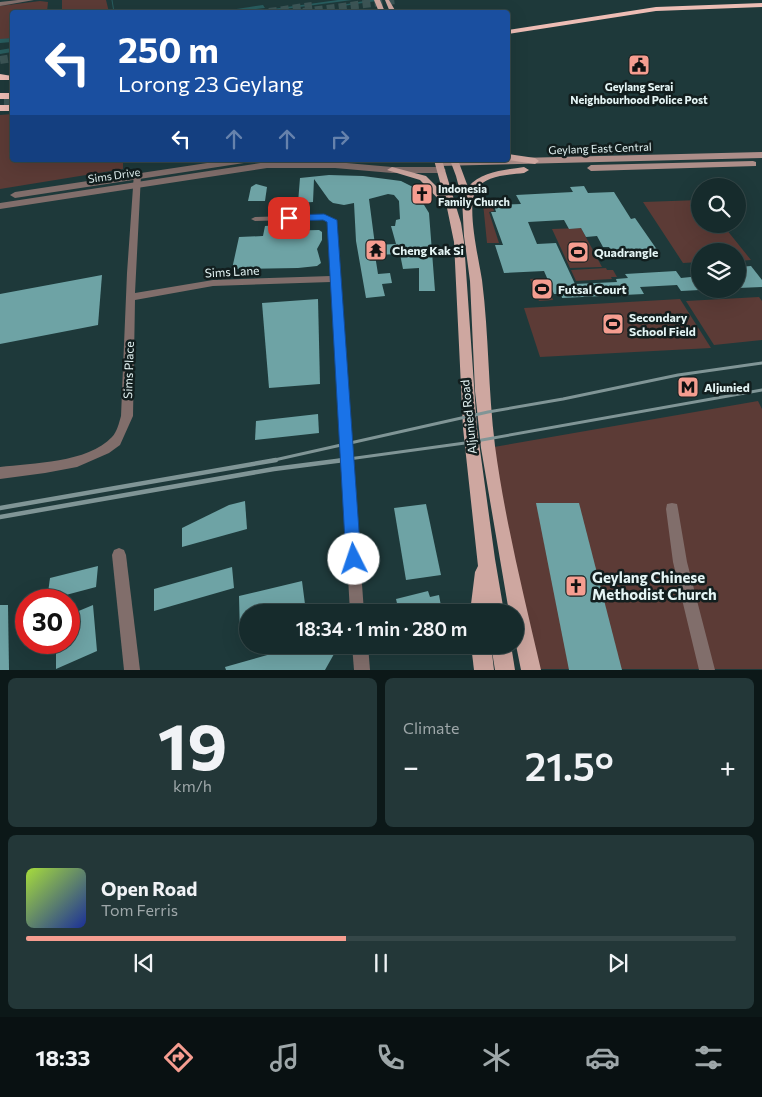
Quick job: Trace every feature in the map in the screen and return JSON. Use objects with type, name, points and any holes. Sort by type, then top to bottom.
[{"type":"highway","points":[[632,4],[701,0]]},
{"type":"highway","points":[[510,32],[554,21],[656,9],[762,5]]},
{"type":"highway","points":[[510,24],[544,18],[554,21]]},
{"type":"main road","name":"Geylang East Central","points":[[510,162],[762,155]]},
{"type":"main road","points":[[510,157],[536,161]]},
{"type":"main road","name":"Geylang East Central","points":[[439,164],[509,162]]},
{"type":"main road","name":"Aljunied Road","points":[[439,164],[452,209],[458,242],[470,428],[486,559],[494,604]]},
{"type":"main road","name":"Geylang East Central","points":[[456,164],[524,170],[762,164]]},
{"type":"main road","name":"Aljunied Road","points":[[456,164],[467,199],[469,236],[476,281],[482,391],[488,448],[509,568],[530,670]]},
{"type":"main road","points":[[392,170],[423,178],[452,209]]},
{"type":"main road","points":[[467,199],[474,185],[485,178],[497,174],[524,170]]},
{"type":"main road","points":[[480,604],[486,559]]},
{"type":"main road","points":[[482,654],[484,670]]},
{"type":"main road","points":[[503,654],[506,670]]},
{"type":"street","points":[[0,4],[31,0]]},
{"type":"street","name":"Sims Drive","points":[[0,206],[233,162]]},
{"type":"street","points":[[402,162],[439,164]]},
{"type":"street","name":"Sims Drive","points":[[0,198],[268,165],[335,165],[392,170],[439,164]]},
{"type":"street","name":"Sims Place","points":[[0,473],[75,462],[106,448],[117,440],[127,416],[137,180]]},
{"type":"street","points":[[255,220],[329,217],[332,220],[356,604]]},
{"type":"street","name":"Sims Lane","points":[[131,297],[213,283],[335,278]]},
{"type":"street","points":[[672,509],[680,562],[707,670]]},
{"type":"street","points":[[119,555],[132,670]]},
{"type":"street","points":[[361,654],[362,670]]},
{"type":"shaded area","points":[[62,0],[106,0],[108,10],[62,10]]},
{"type":"shaded area","points":[[40,1],[48,2],[47,10],[10,10],[10,38],[0,40],[0,6]]},
{"type":"shaded area","points":[[10,114],[10,162],[123,162],[123,169],[0,189],[0,115]]},
{"type":"shaded area","points":[[490,200],[494,211],[489,212],[499,243],[487,243],[483,203]]},
{"type":"shaded area","points":[[691,200],[691,233],[729,233],[737,243],[691,243],[691,263],[683,263],[643,202]]},
{"type":"shaded area","name":"Quadrangle","points":[[581,228],[602,267],[570,268],[552,229]]},
{"type":"shaded area","points":[[746,254],[751,260],[746,260]]},
{"type":"shaded area","points":[[606,268],[607,270],[613,270],[617,277],[611,277],[612,279],[576,281],[571,270]]},
{"type":"shaded area","name":"Futsal Court","points":[[545,278],[553,300],[539,301],[530,279]]},
{"type":"shaded area","points":[[759,297],[762,301],[762,340],[714,345],[686,301],[746,298]]},
{"type":"shaded area","name":"Secondary School Field","points":[[680,299],[711,348],[540,357],[524,308]]},
{"type":"shaded area","points":[[758,401],[762,409],[762,669],[531,669],[524,633],[524,604],[518,604],[488,448]]},
{"type":"building","points":[[329,175],[363,176],[401,181],[413,187],[429,213],[435,291],[419,291],[419,268],[403,269],[400,254],[375,255],[378,274],[390,273],[392,283],[382,284],[385,296],[366,298],[356,241],[354,203],[344,205],[333,203],[314,179],[313,202],[298,203],[300,178]],"holes":[[[388,194],[394,195],[399,201],[400,219],[396,220],[395,226],[391,226],[396,244],[375,245],[369,199]]]},
{"type":"building","points":[[256,184],[267,187],[265,201],[248,201],[251,187]]},
{"type":"building","points":[[584,186],[588,193],[614,192],[631,219],[635,218],[660,254],[615,257],[609,247],[603,247],[597,236],[586,237],[581,228],[569,229],[564,220],[528,222],[537,244],[556,243],[575,284],[617,282],[616,279],[628,278],[625,274],[676,271],[681,278],[691,277],[691,290],[681,291],[677,285],[640,287],[644,294],[562,298],[561,294],[554,294],[544,271],[504,273],[495,245],[503,245],[491,212],[496,212],[494,205],[521,204],[516,195],[573,192],[570,187]]},
{"type":"building","points":[[280,225],[280,231],[319,230],[322,232],[322,240],[317,249],[321,263],[317,266],[298,268],[232,269],[239,237],[263,236],[265,226]]},
{"type":"building","points":[[746,266],[751,266],[762,280],[762,287],[746,288]]},
{"type":"building","points":[[102,275],[98,325],[0,344],[0,294]]},
{"type":"building","points":[[318,299],[320,384],[269,388],[262,303]]},
{"type":"building","points":[[318,414],[319,433],[255,440],[256,421]]},
{"type":"building","points":[[245,501],[247,529],[182,547],[182,528],[229,505]]},
{"type":"building","name":"Geylang Chinese Methodist Church","points":[[536,503],[579,503],[622,670],[569,670]]},
{"type":"building","points":[[426,504],[441,575],[406,580],[394,508]]},
{"type":"building","points":[[98,566],[96,587],[80,591],[80,589],[48,589],[50,578]]},
{"type":"building","points":[[232,567],[234,588],[154,611],[154,589]]},
{"type":"building","points":[[302,581],[305,604],[239,604],[239,596]]},
{"type":"building","points":[[428,591],[430,597],[439,595],[441,604],[397,604],[396,599]]},
{"type":"building","points":[[0,605],[8,605],[9,670],[0,670]]},
{"type":"building","points":[[93,605],[97,651],[56,669],[56,654],[80,654],[80,610]]},
{"type":"building","points":[[271,654],[334,654],[325,670],[226,670],[225,667]]},
{"type":"waterway","points":[[112,0],[114,10]]},
{"type":"waterway","points":[[270,10],[350,0]]},
{"type":"waterway","points":[[343,5],[381,0]]},
{"type":"waterway","points":[[237,10],[263,7]]},
{"type":"waterway","points":[[0,41],[10,40]]},
{"type":"waterway","points":[[0,52],[10,50]]},
{"type":"tunnel","points":[[318,10],[396,0]]},
{"type":"tunnel","points":[[283,10],[312,6]]},
{"type":"tunnel","points":[[0,60],[10,58]]},
{"type":"tunnel","points":[[4,103],[10,103]]},
{"type":"railway","points":[[270,461],[488,412],[563,399],[678,375],[762,363]]},
{"type":"railway","points":[[334,461],[465,443],[762,390]]},
{"type":"railway","points":[[0,508],[276,460]]},
{"type":"railway","points":[[0,517],[274,469],[344,460]]},
{"type":"place","name":"Geylang Serai Neighbourhood Police Post","points":[[639,65]]},
{"type":"place","name":"Indonesia Family Church","points":[[422,194]]},
{"type":"place","name":"Cheng Kak Si","points":[[376,250]]},
{"type":"place","name":"Quadrangle","points":[[578,252]]},
{"type":"place","name":"Futsal Court","points":[[542,289]]},
{"type":"place","name":"Secondary School Field","points":[[613,324]]},
{"type":"place","name":"Aljunied","points":[[688,387]]},
{"type":"place","name":"Geylang Chinese Methodist Church","points":[[576,586]]},
{"type":"route","points":[[289,218],[329,217],[332,220],[354,559]]}]
